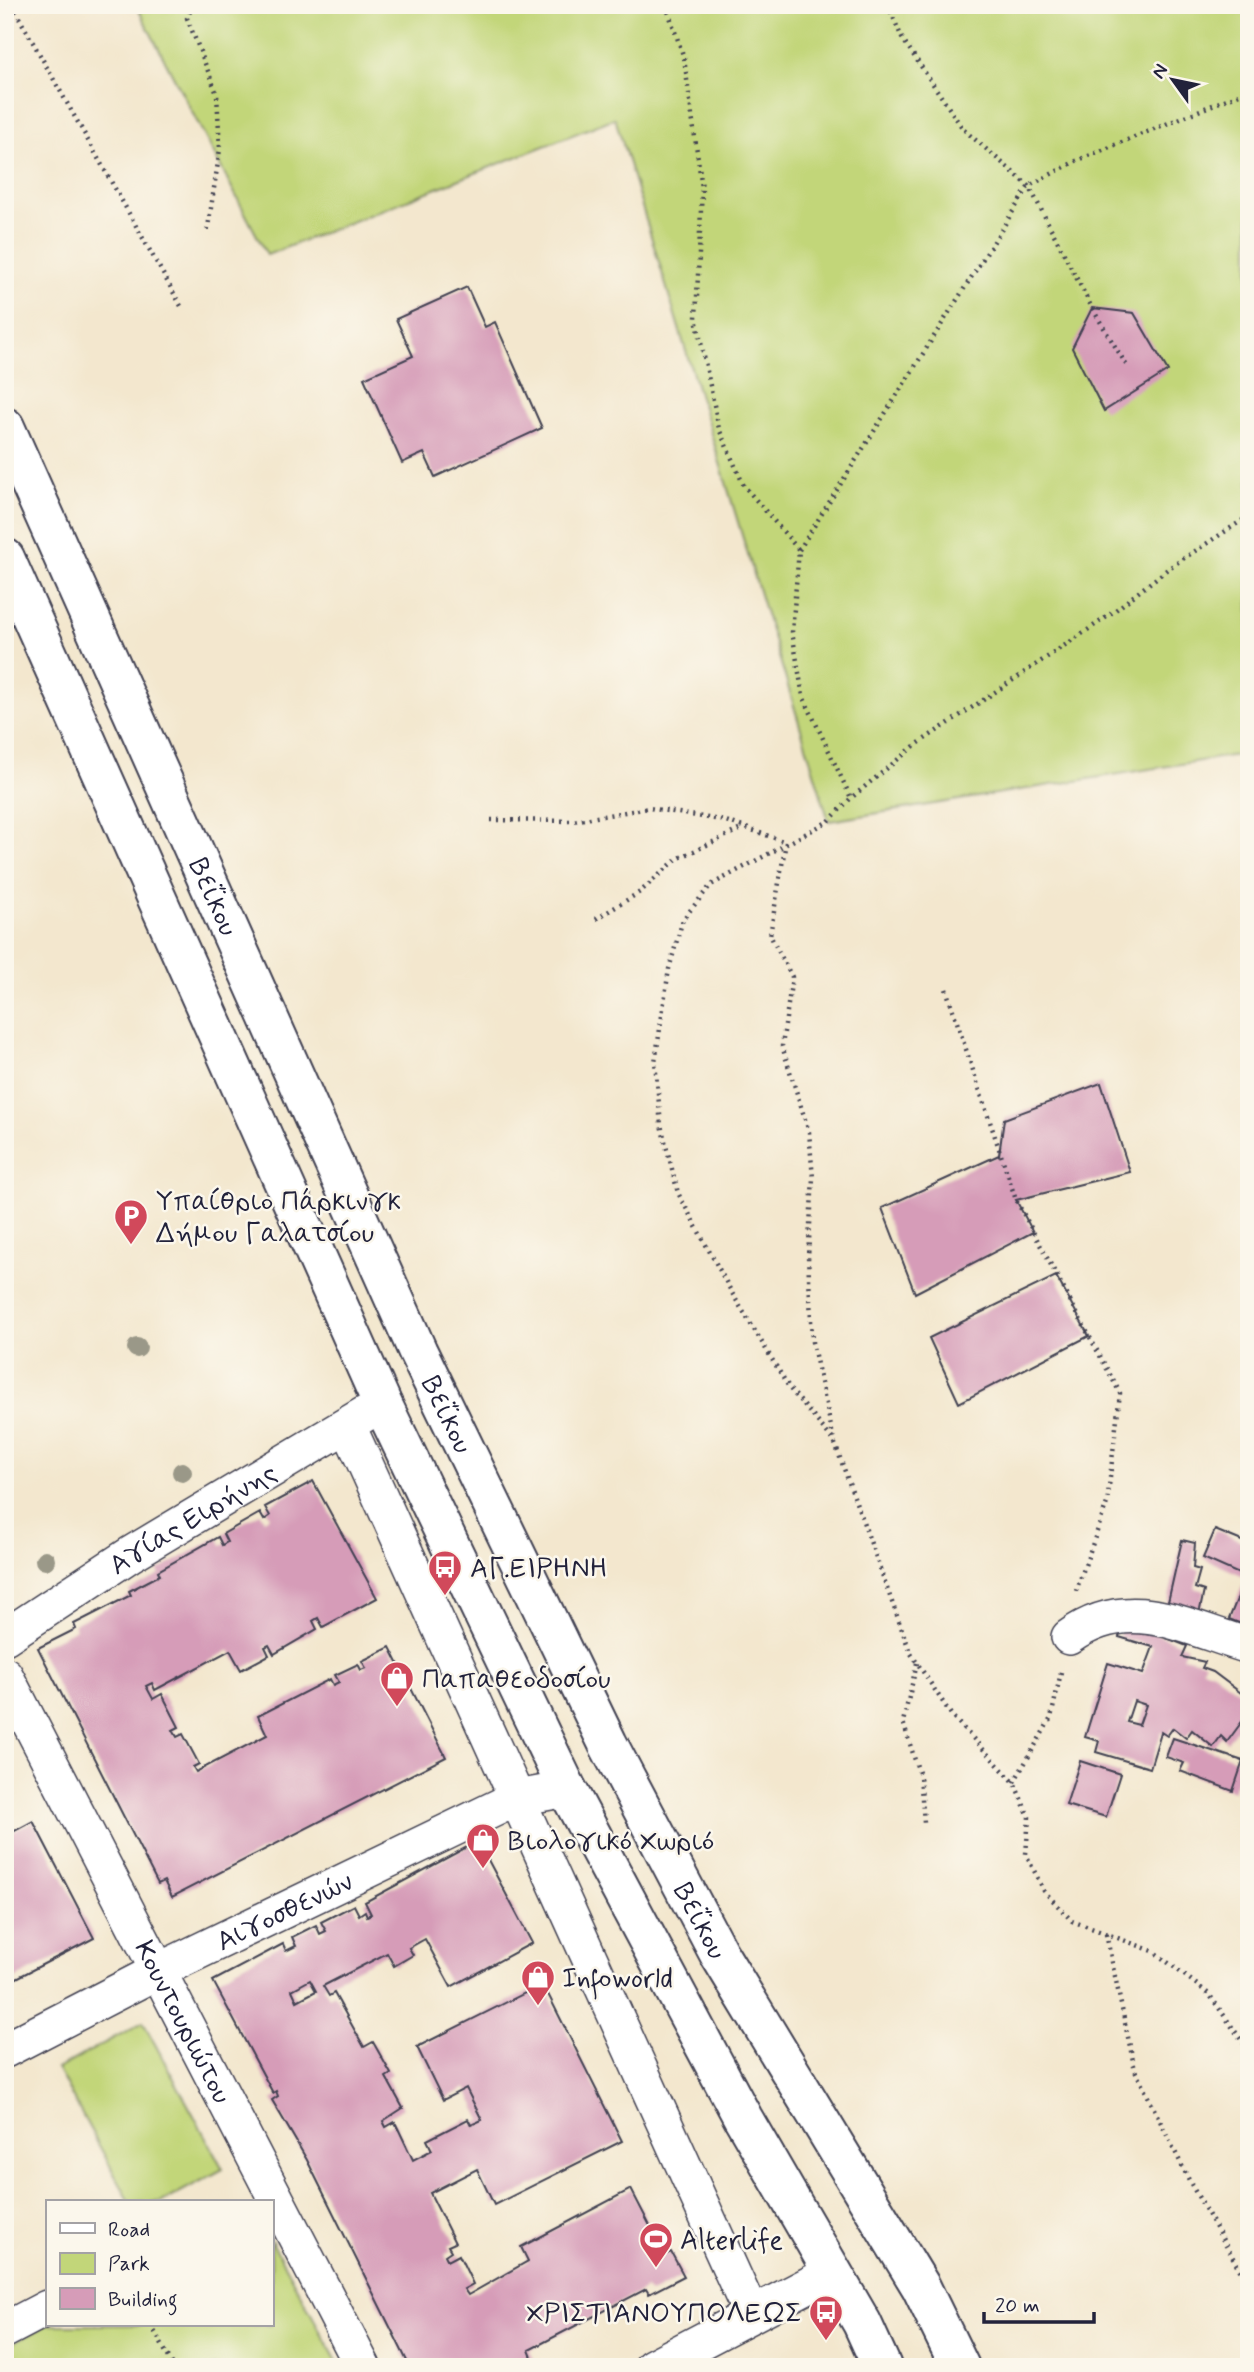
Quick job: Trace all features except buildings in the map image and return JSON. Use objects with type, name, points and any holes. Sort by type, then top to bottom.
[{"type":"main road","name":"Βεΐκου","points":[[5,427],[418,1352],[608,1744],[719,1954],[921,2287],[960,2367]]},
{"type":"main road","name":"Βεΐκου","points":[[5,558],[382,1403],[567,1789],[743,2118],[862,2323],[882,2367]]},
{"type":"street","name":"Αγίας Ειρήνης","points":[[5,1637],[131,1554],[348,1426],[382,1403]]},
{"type":"street","points":[[348,1426],[751,2314]]},
{"type":"street","points":[[1069,1637],[1087,1624],[1116,1614],[1142,1614],[1249,1646]]},
{"type":"street","name":"Κουντουριώτου","points":[[5,1675],[160,1970],[258,2195]]},
{"type":"street","name":"Αιγοσθενών","points":[[5,2050],[160,1970],[517,1797],[567,1789]]},
{"type":"street","name":"Κουντουριώτου","points":[[273,2220],[363,2367]]},
{"type":"street","points":[[652,2367],[833,2272]]},
{"type":"street","points":[[5,2330],[46,2309]]},
{"type":"path","points":[[12,5],[181,306]]},
{"type":"path","points":[[193,5],[187,18],[217,94],[219,121],[220,149],[206,234]]},
{"type":"path","points":[[666,5],[684,58],[702,188],[695,318],[719,429],[744,486],[799,550]]},
{"type":"path","points":[[888,5],[902,38],[963,129],[1029,186],[1092,308],[1126,366]]},
{"type":"path","points":[[852,797],[803,696],[792,632],[799,550],[1029,186],[1076,161],[1249,90]]},
{"type":"path","points":[[834,1441],[790,1389],[732,1293],[678,1193],[661,1125],[655,1062],[669,969],[683,919],[711,885],[829,821],[852,797],[914,747],[1104,619],[1169,568],[1249,516]]},
{"type":"path","points":[[491,820],[573,821],[649,808],[726,821],[786,842]]},
{"type":"path","points":[[596,919],[640,892],[677,859],[744,827]]},
{"type":"path","points":[[786,842],[770,935],[792,977],[782,1046],[809,1132],[813,1178],[808,1256],[812,1342],[834,1441],[910,1651],[952,1716],[1014,1782],[1029,1817],[1026,1854],[1044,1891],[1072,1921],[1153,1951],[1209,1994],[1249,2050]]},
{"type":"path","points":[[946,989],[1016,1200],[1120,1393],[1107,1503],[1076,1592],[1051,1718],[1014,1782]]},
{"type":"path","points":[[917,1662],[903,1722],[920,1776],[924,1822]]},
{"type":"path","points":[[1105,1934],[1135,2070],[1191,2184],[1249,2286]]},
{"type":"path","points":[[152,2326],[174,2367]]},
{"type":"green space","points":[[136,5],[1249,5],[1249,753],[829,821],[615,118],[267,255]]},
{"type":"green space","points":[[143,2022],[223,2169],[166,2200],[129,2200],[57,2069]]},
{"type":"green space","points":[[273,2244],[340,2367],[9,2367],[5,2360],[5,2347],[46,2326],[273,2326]]},
{"type":"place","name":"Υπαίθριο Πάρκινγκ Δήμου Γαλατσίου","points":[[131,1246]]},
{"type":"place","name":"ΑΓ.ΕΙΡΗΝΗ","points":[[445,1597]]},
{"type":"place","name":"Παπαθεοδοσίου","points":[[397,1708]]},
{"type":"place","name":"Βιολογικό Χωριό","points":[[483,1870]]},
{"type":"place","name":"Infoworld","points":[[538,2007]]},
{"type":"place","name":"Alterlife","points":[[656,2269]]},
{"type":"place","name":"ΧΡΙΣΤΙΑΝΟΥΠΟΛΕΩΣ","points":[[826,2342]]}]
